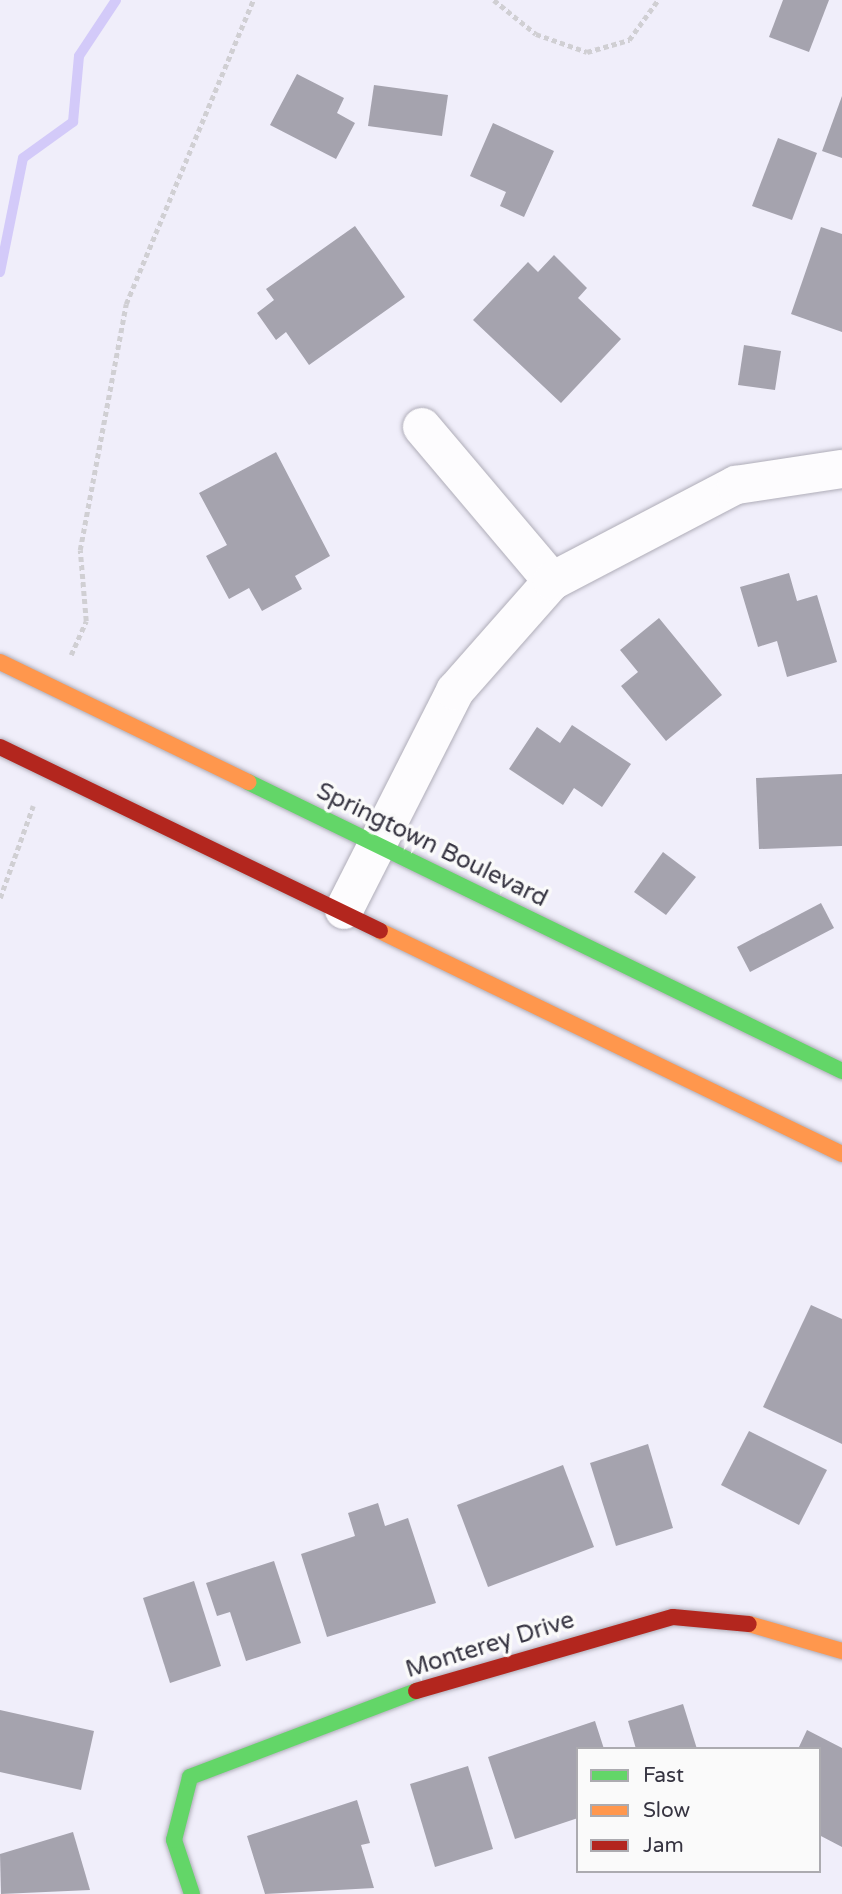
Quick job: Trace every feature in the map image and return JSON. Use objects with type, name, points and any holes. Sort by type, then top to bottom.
[{"type":"street","points":[[422,427],[552,581]]},
{"type":"street","points":[[344,910],[456,691],[552,581],[736,485],[842,469]]},
{"type":"street","name":"Springtown Boulevard","points":[[3,664],[377,843],[842,1071]]},
{"type":"street","points":[[0,747],[344,910],[842,1154]]},
{"type":"street","name":"Monterey Drive","points":[[192,1894],[174,1840],[178,1806],[190,1777],[221,1761],[390,1698],[673,1617],[757,1625],[840,1646]]},
{"type":"path","points":[[69,661],[86,621],[80,550],[126,304],[253,0]]},
{"type":"path","points":[[494,0],[536,34],[587,52],[629,40],[658,0]]},
{"type":"path","points":[[0,898],[33,806]]},
{"type":"building","points":[[783,0],[829,0],[809,52],[769,37]]},
{"type":"building","points":[[297,74],[344,98],[337,113],[355,123],[336,159],[270,125]]},
{"type":"building","points":[[374,85],[448,95],[442,136],[368,126]]},
{"type":"building","points":[[842,96],[842,158],[822,151]]},
{"type":"building","points":[[493,123],[554,151],[524,217],[500,206],[506,192],[470,176]]},
{"type":"building","points":[[778,138],[817,153],[792,220],[752,206]]},
{"type":"building","points":[[355,226],[405,297],[309,365],[286,332],[276,340],[257,313],[274,300],[266,289]]},
{"type":"building","points":[[821,227],[842,234],[842,332],[791,314]]},
{"type":"building","points":[[554,255],[587,288],[578,298],[621,339],[561,403],[473,320],[528,262],[538,272]]},
{"type":"building","points":[[744,345],[781,351],[775,390],[738,385]]},
{"type":"building","points":[[276,452],[330,556],[295,576],[302,589],[262,611],[249,588],[229,599],[206,556],[227,545],[199,493]]},
{"type":"building","points":[[789,573],[797,601],[817,595],[837,662],[787,677],[777,641],[758,647],[740,587]]},
{"type":"building","points":[[659,618],[722,695],[666,741],[621,686],[638,672],[620,650]]},
{"type":"building","points":[[572,725],[631,764],[602,807],[574,788],[563,805],[509,769],[537,727],[560,743]]},
{"type":"building","points":[[842,774],[842,846],[759,849],[756,778]]},
{"type":"building","points":[[663,852],[696,877],[666,915],[634,892]]},
{"type":"building","points":[[821,903],[834,928],[750,972],[737,947]]},
{"type":"building","points":[[811,1305],[842,1319],[842,1444],[763,1407]]},
{"type":"building","points":[[749,1431],[827,1470],[799,1525],[721,1485]]},
{"type":"building","points":[[648,1444],[673,1528],[616,1546],[590,1463]]},
{"type":"building","points":[[563,1465],[594,1547],[488,1587],[457,1505]]},
{"type":"building","points":[[378,1503],[385,1526],[408,1518],[436,1603],[327,1637],[301,1554],[355,1536],[348,1513]]},
{"type":"building","points":[[274,1561],[301,1643],[246,1661],[230,1612],[217,1616],[206,1583]]},
{"type":"building","points":[[194,1581],[221,1666],[170,1683],[143,1598]]},
{"type":"building","points":[[683,1704],[696,1747],[635,1747],[628,1721]]},
{"type":"building","points":[[0,1710],[94,1731],[81,1790],[0,1772]]},
{"type":"building","points":[[595,1721],[603,1747],[576,1747],[576,1819],[515,1839],[488,1757]]},
{"type":"building","points":[[807,1730],[842,1748],[842,1847],[821,1836],[821,1747],[799,1747]]},
{"type":"building","points":[[468,1766],[493,1849],[435,1867],[410,1784]]},
{"type":"building","points":[[357,1800],[370,1843],[361,1845],[374,1888],[265,1894],[247,1836]]},
{"type":"building","points":[[73,1832],[90,1890],[1,1894],[0,1854]]},
{"type":"waterway","points":[[0,272],[23,158],[73,122],[79,56],[116,0]]},
{"type":"traffic: fast","points":[[248,782],[842,1071]]},
{"type":"traffic: fast","points":[[192,1894],[174,1840],[190,1777],[416,1691]]},
{"type":"traffic: slow","points":[[0,662],[248,782]]},
{"type":"traffic: slow","points":[[380,931],[842,1154]]},
{"type":"traffic: slow","points":[[749,1624],[842,1651]]},
{"type":"traffic: jam","points":[[0,747],[380,931]]},
{"type":"traffic: jam","points":[[416,1691],[673,1617],[749,1624]]}]
